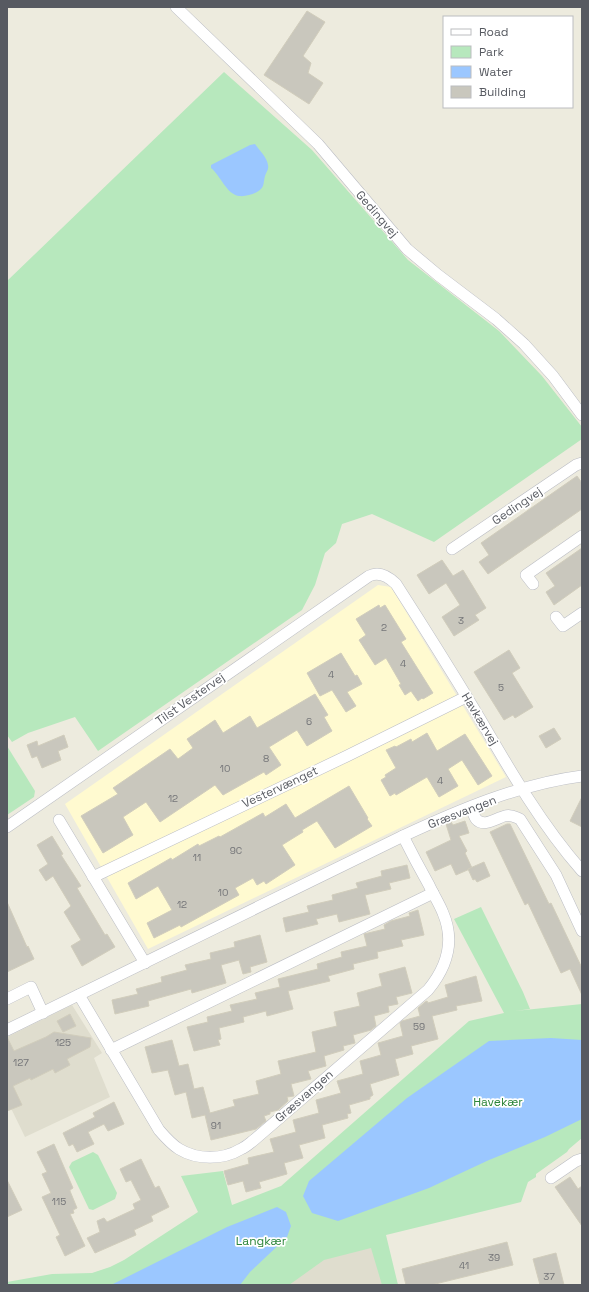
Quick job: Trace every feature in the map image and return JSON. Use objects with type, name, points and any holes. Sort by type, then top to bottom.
[{"type":"street","name":"Gedingvej","points":[[176,7],[318,144],[407,249],[438,275],[496,318],[524,344],[553,376],[582,415]]},
{"type":"street","name":"Gedingvej","points":[[452,549],[576,465],[582,463]]},
{"type":"street","points":[[533,584],[526,574],[582,536]]},
{"type":"street","name":"Havkærvej","points":[[375,574],[388,577],[396,584],[522,790],[569,856],[582,871]]},
{"type":"street","name":"Tilst Vestervej","points":[[7,827],[369,576],[375,574]]},
{"type":"street","points":[[556,617],[562,626],[582,613]]},
{"type":"street","name":"Vestervænget","points":[[93,877],[347,756],[466,697]]},
{"type":"street","name":"Græsvangen","points":[[7,1030],[403,836],[449,815],[559,779],[582,776]]},
{"type":"street","points":[[471,807],[476,818],[481,822],[488,822],[505,816],[513,816],[520,819],[556,875],[582,931]]},
{"type":"street","points":[[59,820],[145,963]]},
{"type":"street","name":"Græsvangen","points":[[79,995],[159,1130],[168,1141],[179,1149],[192,1155],[208,1157],[225,1156],[240,1150],[254,1140],[428,990],[437,979],[448,954],[448,926],[443,912],[403,836]]},
{"type":"street","points":[[111,1050],[433,893]]},
{"type":"street","points":[[7,999],[31,987],[43,1013]]},
{"type":"street","points":[[551,1178],[576,1161],[582,1159]]},
{"type":"shaded area","points":[[378,585],[391,587],[506,777],[148,949],[65,804]]},
{"type":"shaded area","points":[[72,1005],[102,1053],[94,1058],[110,1097],[25,1137],[7,1100],[7,1037]]},
{"type":"shaded area","points":[[380,1230],[398,1285],[275,1285]]},
{"type":"green space","points":[[224,72],[312,150],[408,260],[499,331],[542,376],[582,427],[582,439],[434,542],[372,514],[342,524],[336,543],[325,553],[315,585],[302,610],[98,751],[75,717],[28,733],[12,742],[7,735],[7,281]]},
{"type":"green space","points":[[7,746],[35,791],[34,797],[7,815]]},
{"type":"green space","name":"Havekær","points":[[481,907],[530,1009],[515,1011],[582,1004],[582,1138],[567,1152],[536,1174],[536,1177],[528,1182],[521,1202],[386,1235],[398,1285],[382,1285],[371,1248],[324,1260],[289,1285],[7,1285],[7,1282],[52,1274],[92,1273],[110,1267],[124,1260],[198,1212],[181,1176],[223,1171],[232,1205],[281,1186],[469,1021],[504,1013],[454,919]]},
{"type":"green space","points":[[93,1152],[98,1155],[117,1193],[115,1199],[93,1210],[89,1209],[69,1167],[72,1162]]},
{"type":"water","points":[[255,144],[265,156],[268,165],[263,186],[256,193],[242,196],[234,195],[211,168],[211,165],[250,145]]},
{"type":"water","points":[[551,1038],[582,1040],[582,1119],[429,1188],[338,1221],[312,1213],[303,1196],[309,1181],[407,1098],[489,1041]]},
{"type":"water","points":[[277,1207],[286,1212],[291,1226],[287,1237],[250,1272],[240,1285],[111,1285],[227,1227]]},
{"type":"building","points":[[307,11],[325,22],[303,56],[311,63],[308,73],[323,83],[309,104],[264,75]]},
{"type":"building","points":[[577,476],[582,483],[582,509],[488,574],[479,562],[489,555],[481,543]]},
{"type":"building","points":[[582,548],[582,585],[554,605],[546,592],[555,586],[546,573]]},
{"type":"building","points":[[442,560],[453,576],[463,570],[486,608],[475,615],[479,620],[454,636],[442,617],[460,605],[446,583],[429,594],[417,575]]},
{"type":"building","points":[[379,605],[380,608],[385,605],[406,639],[401,642],[433,693],[423,699],[422,698],[418,701],[411,691],[405,695],[399,685],[401,684],[386,658],[375,665],[359,640],[366,635],[356,619]]},
{"type":"building","points":[[509,650],[520,668],[512,673],[533,707],[515,718],[513,715],[504,720],[474,672]]},
{"type":"building","points":[[341,653],[355,676],[357,675],[362,684],[347,692],[356,706],[346,712],[332,690],[320,696],[307,673]]},
{"type":"building","points":[[315,694],[328,715],[324,717],[332,731],[307,746],[297,730],[269,747],[281,765],[266,775],[264,772],[223,795],[215,785],[160,822],[146,802],[123,817],[133,835],[103,853],[81,816],[118,794],[113,788],[170,749],[178,759],[193,748],[187,739],[215,720],[223,733],[250,716],[257,728]]},
{"type":"building","points":[[554,728],[561,739],[546,748],[539,736]]},
{"type":"building","points":[[427,733],[437,751],[465,734],[492,776],[478,785],[462,760],[448,769],[458,786],[439,797],[427,777],[396,795],[395,793],[390,796],[381,780],[386,777],[385,775],[396,768],[386,750],[395,746],[396,747],[411,739],[412,742]]},
{"type":"building","points":[[64,735],[68,747],[58,751],[61,760],[42,768],[37,756],[32,758],[27,745],[37,741],[38,746]]},
{"type":"building","points":[[349,786],[372,826],[335,848],[317,821],[282,845],[295,865],[266,884],[264,881],[257,885],[253,878],[235,888],[239,895],[181,927],[180,925],[154,938],[147,923],[172,910],[158,886],[136,899],[128,883],[171,858],[172,860],[198,844],[199,846],[219,836],[220,837],[263,813],[265,817],[286,804],[295,818]]},
{"type":"building","points":[[582,797],[582,827],[570,821]]},
{"type":"building","points":[[465,821],[469,833],[459,836],[467,851],[465,853],[472,868],[456,875],[451,864],[435,871],[426,852],[451,840],[446,824],[451,822],[453,825]]},
{"type":"building","points":[[510,824],[549,904],[551,903],[582,968],[582,995],[570,969],[561,973],[528,903],[525,905],[490,832]]},
{"type":"building","points":[[52,836],[63,854],[61,855],[81,886],[77,888],[105,935],[107,934],[115,947],[82,966],[71,946],[81,940],[64,912],[71,906],[53,876],[46,881],[39,870],[48,864],[37,845]]},
{"type":"building","points":[[484,862],[490,876],[477,882],[475,879],[473,880],[468,869]]},
{"type":"building","points":[[407,865],[410,878],[389,883],[391,889],[365,895],[370,914],[339,922],[337,914],[316,919],[318,924],[286,932],[283,918],[309,912],[307,906],[333,900],[332,895],[358,888],[356,883],[382,876],[381,871]]},
{"type":"building","points":[[7,902],[34,959],[7,972]]},
{"type":"building","points":[[418,910],[424,935],[401,940],[403,946],[377,952],[378,958],[353,964],[354,969],[328,976],[330,981],[288,991],[293,1009],[267,1016],[266,1011],[243,1017],[244,1022],[219,1028],[221,1039],[218,1040],[220,1045],[194,1051],[187,1027],[208,1022],[207,1017],[232,1011],[230,1005],[257,999],[255,993],[280,987],[278,979],[318,969],[317,964],[342,957],[341,952],[367,946],[364,934],[385,929],[384,925],[391,921],[410,916],[409,913]]},
{"type":"building","points":[[260,935],[267,962],[250,967],[251,972],[243,974],[239,960],[221,965],[226,983],[192,993],[191,989],[148,1001],[149,1006],[115,1014],[112,1000],[138,994],[136,989],[162,982],[161,977],[187,970],[185,965],[211,959],[210,953],[235,947],[234,942]]},
{"type":"building","points":[[405,967],[412,993],[396,997],[398,1004],[388,1006],[389,1012],[374,1016],[376,1026],[371,1030],[353,1035],[355,1043],[343,1046],[344,1050],[324,1056],[326,1066],[308,1071],[311,1079],[291,1084],[294,1096],[287,1097],[288,1101],[278,1110],[270,1112],[270,1114],[264,1116],[266,1121],[256,1129],[211,1140],[205,1115],[192,1118],[186,1092],[175,1095],[168,1070],[152,1073],[145,1047],[172,1040],[179,1066],[188,1064],[194,1089],[203,1087],[210,1113],[235,1106],[233,1100],[259,1094],[256,1081],[281,1074],[278,1061],[316,1052],[312,1032],[337,1026],[334,1012],[360,1006],[357,993],[382,986],[379,974]]},
{"type":"building","points":[[476,976],[482,1001],[456,1006],[457,1010],[432,1016],[438,1039],[411,1046],[413,1054],[395,1059],[399,1075],[370,1084],[373,1095],[370,1099],[349,1105],[351,1113],[347,1114],[348,1118],[322,1125],[325,1138],[299,1145],[303,1158],[284,1163],[287,1174],[259,1182],[261,1188],[246,1192],[243,1181],[228,1185],[224,1171],[249,1164],[248,1158],[274,1152],[270,1139],[296,1132],[293,1120],[319,1113],[316,1100],[341,1093],[337,1081],[363,1074],[360,1061],[381,1055],[378,1043],[403,1036],[400,1023],[402,1021],[420,1016],[418,1008],[425,1002],[427,1001],[428,1003],[448,997],[445,985]]},
{"type":"building","points":[[70,1014],[76,1026],[63,1032],[57,1021]]},
{"type":"building","points":[[54,1032],[91,1038],[90,1047],[67,1059],[70,1065],[55,1073],[53,1069],[31,1080],[30,1078],[13,1086],[22,1105],[7,1111],[7,1037],[14,1051]]},
{"type":"building","points":[[114,1102],[124,1124],[108,1131],[104,1124],[88,1132],[94,1144],[77,1152],[73,1144],[69,1146],[63,1133],[95,1117],[93,1113]]},
{"type":"building","points":[[54,1144],[73,1188],[70,1191],[77,1208],[73,1210],[74,1213],[70,1214],[85,1246],[65,1256],[56,1237],[60,1235],[42,1197],[51,1193],[42,1174],[47,1172],[37,1152]]},
{"type":"building","points":[[141,1159],[155,1188],[159,1186],[169,1207],[151,1216],[153,1221],[134,1230],[136,1235],[95,1253],[87,1238],[100,1232],[97,1221],[104,1218],[107,1222],[135,1209],[133,1204],[141,1200],[131,1180],[126,1182],[120,1169]]},
{"type":"building","points":[[570,1177],[578,1189],[582,1186],[582,1226],[555,1187]]},
{"type":"building","points":[[7,1180],[22,1210],[7,1217]]},
{"type":"building","points":[[507,1242],[513,1265],[431,1285],[406,1285],[402,1269]]},
{"type":"building","points":[[556,1253],[564,1285],[540,1285],[533,1259]]},
{"type":"park label","name":"Langkær","points":[[261,1241]]}]
